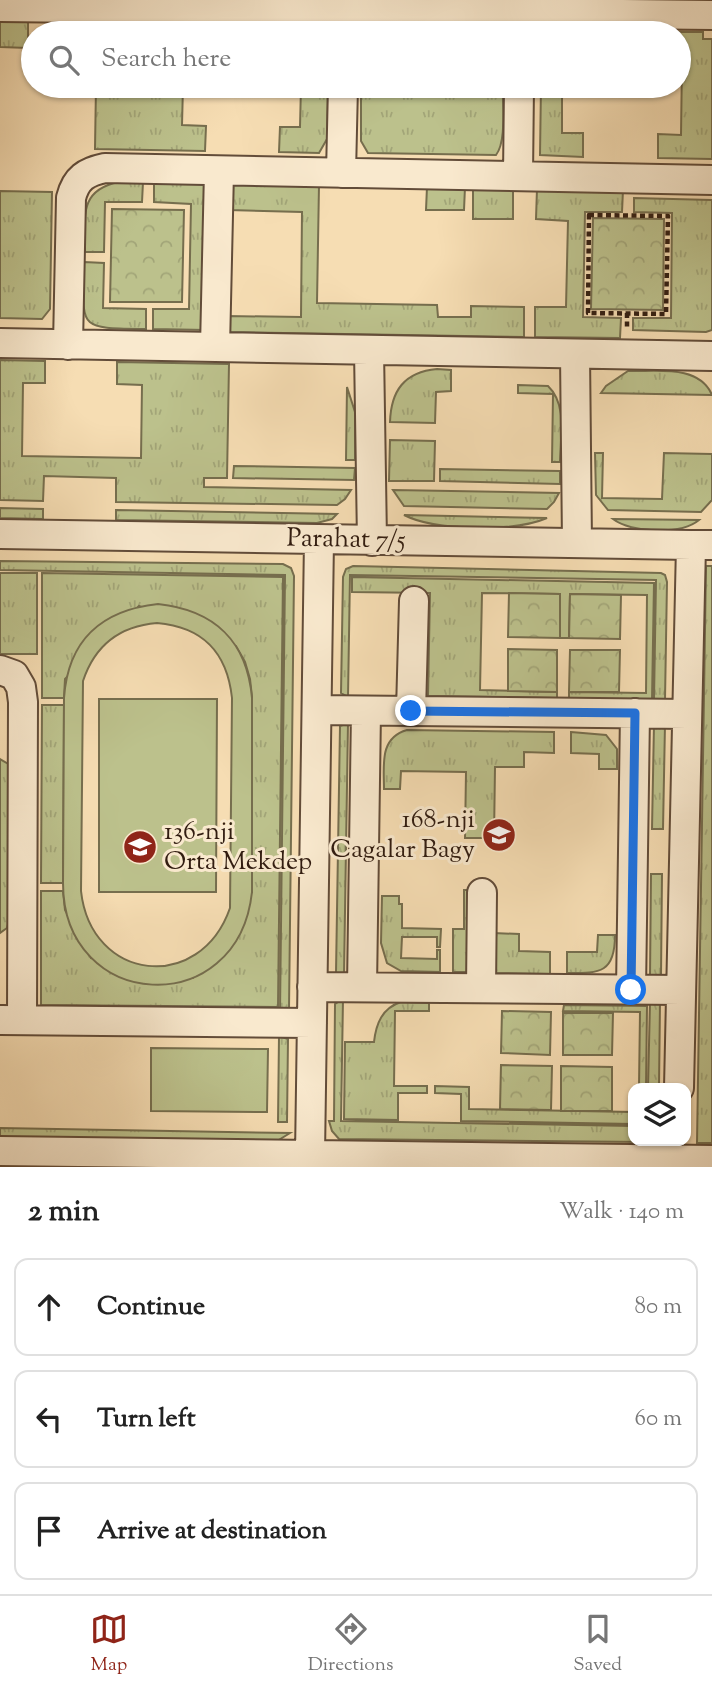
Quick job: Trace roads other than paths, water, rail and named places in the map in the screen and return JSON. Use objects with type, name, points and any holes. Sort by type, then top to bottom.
[{"type":"street","points":[[0,7],[320,21]]},
{"type":"street","points":[[568,21],[712,15]]},
{"type":"street","points":[[341,173],[342,98]]},
{"type":"street","points":[[518,176],[519,98]]},
{"type":"street","points":[[68,345],[71,198],[80,177],[92,171],[105,168],[712,180]]},
{"type":"street","points":[[215,347],[219,171]]},
{"type":"street","points":[[0,344],[712,356]]},
{"type":"street","points":[[369,350],[372,541]]},
{"type":"street","points":[[575,354],[577,543]]},
{"type":"street","name":"Parahat 7/5","points":[[0,534],[702,545]]},
{"type":"street","points":[[310,1154],[319,540]]},
{"type":"street","points":[[679,1083],[687,714],[702,545]]},
{"type":"street","points":[[411,711],[414,601]]},
{"type":"street","points":[[0,670],[14,675],[21,687],[23,702],[12,743],[11,1020],[312,1023]]},
{"type":"street","points":[[317,710],[687,714]]},
{"type":"street","points":[[362,987],[366,710]]},
{"type":"street","points":[[631,990],[635,713]]},
{"type":"street","points":[[481,988],[482,892]]},
{"type":"street","points":[[312,987],[681,990]]},
{"type":"street","points":[[0,1151],[310,1154],[677,1150],[712,1160]]},
{"type":"place","name":"168-nji Cagalar Bagy","points":[[499,835]]},
{"type":"place","name":"136-nji Orta Mekdep","points":[[140,847]]}]
